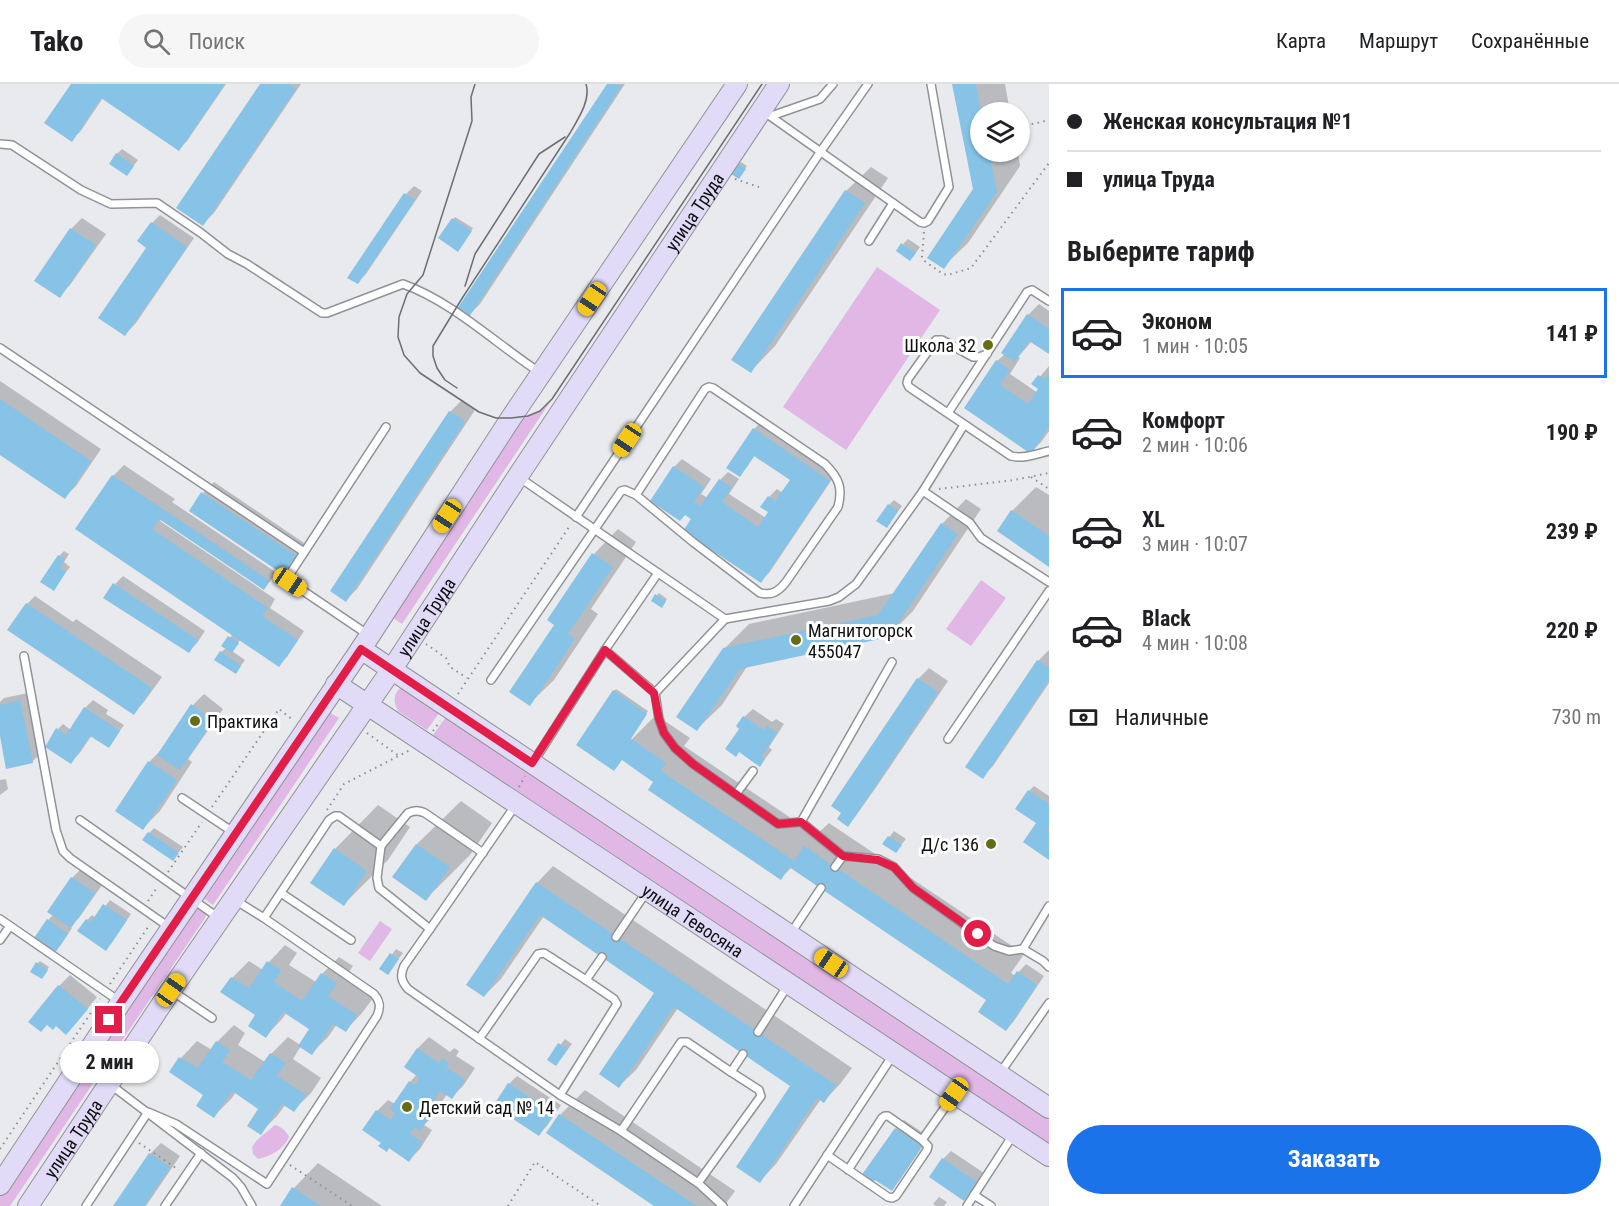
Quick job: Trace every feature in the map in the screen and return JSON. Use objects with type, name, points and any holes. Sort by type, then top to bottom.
[{"type":"main road","name":"улица Труда","points":[[0,1185],[113,997],[163,923],[192,898],[737,84]]},
{"type":"main road","name":"улица Труда","points":[[28,1206],[171,990],[392,669],[518,476],[767,113],[779,84]]},
{"type":"main road","points":[[365,642],[392,669],[1049,1108]]},
{"type":"main road","name":"улица Тевосяна","points":[[336,684],[1049,1156]]},
{"type":"lane","points":[[767,113],[820,99],[833,84]]},
{"type":"lane","points":[[576,517],[868,84]]},
{"type":"lane","points":[[767,113],[924,223],[928,221],[949,187],[931,84]]},
{"type":"lane","points":[[0,144],[12,145],[81,189],[111,204],[157,203],[228,254],[322,313],[403,284],[443,304],[542,373]]},
{"type":"lane","points":[[869,241],[893,203]]},
{"type":"lane","points":[[948,413],[1028,291],[1032,290],[1049,301]]},
{"type":"lane","points":[[987,354],[972,357],[938,339],[934,341],[907,383],[909,387],[1011,456],[1030,456],[1049,451]]},
{"type":"lane","points":[[0,348],[304,552]]},
{"type":"lane","points":[[491,680],[621,490],[636,495],[693,542],[760,592],[766,594],[780,589],[786,582],[838,507],[842,494],[834,473],[825,464],[709,387],[705,389],[636,495]]},
{"type":"lane","points":[[654,693],[725,619],[829,601],[848,592],[863,576],[923,492],[964,424]]},
{"type":"lane","points":[[365,642],[289,581],[289,575],[386,427]]},
{"type":"lane","points":[[518,476],[725,619]]},
{"type":"lane","points":[[923,492],[970,523],[981,538],[1049,582]]},
{"type":"lane","points":[[532,763],[658,573]]},
{"type":"lane","points":[[948,739],[1049,591]]},
{"type":"lane","points":[[605,650],[654,693],[664,733],[675,748],[693,764],[778,824],[801,822],[843,856],[878,860],[894,867],[913,888],[994,946],[1010,951],[1023,949],[1049,967]]},
{"type":"lane","points":[[24,656],[58,839],[63,851],[163,923]]},
{"type":"lane","points":[[801,822],[892,662]]},
{"type":"lane","points":[[736,794],[753,771]]},
{"type":"lane","points":[[182,798],[236,833]]},
{"type":"lane","points":[[514,802],[483,853],[404,966],[402,978],[404,984],[423,1000],[560,1095],[621,1131],[698,1183],[723,1206]]},
{"type":"lane","points":[[430,929],[379,888],[377,878],[381,846],[413,810],[420,811],[483,853]]},
{"type":"lane","points":[[264,918],[335,816],[343,818],[381,846]]},
{"type":"lane","points":[[80,820],[221,919]]},
{"type":"lane","points":[[835,867],[843,856]]},
{"type":"lane","points":[[789,935],[821,888]]},
{"type":"lane","points":[[616,936],[648,891]]},
{"type":"lane","points":[[280,893],[351,940]]},
{"type":"lane","points":[[147,1112],[176,1124],[267,1184],[380,1010],[380,1004],[374,994],[234,899]]},
{"type":"lane","points":[[1023,949],[1049,906]]},
{"type":"lane","points":[[0,919],[113,997]]},
{"type":"lane","points":[[0,940],[10,926]]},
{"type":"lane","points":[[479,1039],[538,954],[544,954],[614,999],[617,1004],[560,1095]]},
{"type":"lane","points":[[586,980],[602,957]]},
{"type":"lane","points":[[758,1032],[788,985]]},
{"type":"lane","points":[[171,990],[212,1018]]},
{"type":"lane","points":[[999,1075],[1049,1003]]},
{"type":"lane","points":[[621,1131],[681,1042],[687,1042],[759,1090],[761,1096],[698,1183]]},
{"type":"lane","points":[[794,1206],[894,1053]]},
{"type":"lane","points":[[731,1072],[743,1054]]},
{"type":"lane","points":[[109,1084],[233,1178],[252,1206]]},
{"type":"lane","points":[[922,1140],[954,1094]]},
{"type":"lane","points":[[86,1206],[147,1112]]},
{"type":"lane","points":[[827,1155],[848,1170],[888,1197],[894,1197],[928,1149],[927,1143],[885,1116],[848,1170]]},
{"type":"lane","points":[[967,1206],[1014,1133]]},
{"type":"lane","points":[[165,1206],[201,1153]]},
{"type":"lane","points":[[974,1195],[991,1206]]},
{"type":"path","points":[[1030,125],[1049,120]]},
{"type":"path","points":[[924,223],[923,260],[948,275],[971,268],[1049,163]]},
{"type":"path","points":[[923,492],[1049,473]]},
{"type":"path","points":[[1031,477],[1049,489]]},
{"type":"path","points":[[457,695],[576,517]]},
{"type":"path","points":[[414,636],[446,658],[450,667],[468,679]]},
{"type":"path","points":[[143,909],[279,709],[293,720]]},
{"type":"path","points":[[360,728],[399,756]]},
{"type":"path","points":[[514,802],[532,763]]},
{"type":"path","points":[[0,1149],[113,997],[163,923]]},
{"type":"path","points":[[130,1138],[186,1175]]},
{"type":"path","points":[[283,1160],[352,1206]]},
{"type":"path","points":[[508,1206],[535,1162],[601,1206]]},
{"type":"shaded area","points":[[877,267],[940,310],[846,450],[783,407]]},
{"type":"shaded area","points":[[552,399],[402,624],[389,615],[519,419],[538,412]]},
{"type":"shaded area","points":[[981,580],[1006,598],[971,646],[946,629]]},
{"type":"shaded area","points":[[403,685],[444,706],[427,730],[398,711],[395,697]]},
{"type":"shaded area","points":[[326,710],[339,718],[213,905],[200,896]]},
{"type":"shaded area","points":[[446,717],[1049,1118],[1049,1145],[433,735]]},
{"type":"shaded area","points":[[196,907],[206,914],[205,918],[10,1206],[0,1206],[0,1196],[192,909]]},
{"type":"shaded area","points":[[380,921],[392,929],[370,961],[358,953]]},
{"type":"shaded area","points":[[275,1125],[284,1130],[289,1137],[276,1151],[258,1159],[253,1154],[252,1147]]},
{"type":"building","points":[[71,84],[225,84],[179,151],[101,98],[72,142],[44,123]]},
{"type":"building","points":[[260,84],[289,84],[296,89],[203,226],[176,208]]},
{"type":"building","points":[[607,84],[622,85],[469,317],[457,309]]},
{"type":"building","points":[[952,84],[976,84],[979,102],[970,102],[970,162],[991,162],[997,192],[944,269],[927,258],[973,189]]},
{"type":"building","points":[[116,153],[134,166],[127,176],[109,164]]},
{"type":"building","points":[[738,163],[746,169],[739,179],[731,174]]},
{"type":"building","points":[[845,190],[865,203],[751,373],[731,360]]},
{"type":"building","points":[[404,193],[415,200],[358,284],[347,278]]},
{"type":"building","points":[[452,218],[472,231],[458,252],[438,238]]},
{"type":"building","points":[[151,222],[187,247],[125,336],[98,318],[146,248],[137,241]]},
{"type":"building","points":[[70,228],[96,245],[60,298],[34,281]]},
{"type":"building","points":[[901,243],[916,253],[910,261],[896,251]]},
{"type":"building","points":[[1027,314],[1049,329],[1049,354],[1029,341],[1015,362],[1001,353]]},
{"type":"building","points":[[996,360],[1010,370],[1000,385],[1028,404],[1038,389],[1031,384],[1038,375],[1045,379],[1049,373],[1049,427],[1031,454],[964,408]]},
{"type":"building","points":[[0,399],[91,461],[65,499],[0,455]]},
{"type":"building","points":[[449,411],[465,421],[346,602],[330,591]]},
{"type":"building","points":[[753,428],[830,481],[761,583],[683,531],[691,519],[685,515],[680,521],[650,501],[673,466],[704,487],[694,502],[700,506],[719,479],[732,488],[722,502],[758,527],[768,512],[760,507],[768,496],[775,501],[790,480],[754,456],[740,477],[726,468]]},
{"type":"building","points":[[112,475],[270,581],[264,590],[159,519],[152,529],[268,608],[262,616],[298,640],[279,667],[75,529]]},
{"type":"building","points":[[201,492],[297,556],[284,575],[189,511]]},
{"type":"building","points":[[888,504],[898,511],[887,528],[876,521]]},
{"type":"building","points":[[1011,510],[1049,536],[1049,567],[997,531]]},
{"type":"building","points":[[941,523],[958,534],[889,637],[740,669],[697,731],[676,717],[723,648],[878,615]]},
{"type":"building","points":[[592,553],[613,567],[568,634],[575,639],[530,706],[509,692],[554,625],[547,620]]},
{"type":"building","points":[[58,555],[65,559],[60,568],[66,572],[54,591],[40,582]]},
{"type":"building","points":[[113,583],[198,640],[189,653],[103,598]]},
{"type":"building","points":[[655,594],[666,601],[662,608],[651,601]]},
{"type":"building","points":[[26,603],[152,688],[134,715],[7,630]]},
{"type":"building","points":[[228,636],[239,643],[232,653],[221,646]]},
{"type":"building","points":[[220,651],[241,666],[236,674],[214,660]]},
{"type":"building","points":[[1037,660],[1049,667],[1049,680],[983,779],[965,767]]},
{"type":"building","points":[[917,678],[938,692],[848,827],[837,819],[841,813],[831,806]]},
{"type":"building","points":[[613,690],[647,714],[631,739],[666,763],[661,771],[794,861],[804,846],[1008,984],[1017,971],[1037,985],[1006,1031],[978,1012],[986,1000],[789,867],[781,880],[648,790],[653,782],[622,760],[614,771],[576,745]]},
{"type":"building","points":[[20,700],[33,763],[6,769],[0,736],[0,705]]},
{"type":"building","points":[[191,704],[213,721],[180,770],[157,755]]},
{"type":"building","points":[[84,707],[120,731],[109,748],[90,736],[71,764],[45,747],[56,728],[66,735]]},
{"type":"building","points":[[743,716],[764,730],[767,726],[777,733],[762,756],[765,759],[760,767],[739,752],[736,757],[725,749],[739,729],[736,726]]},
{"type":"building","points":[[148,761],[177,780],[143,830],[115,811]]},
{"type":"building","name":"Д/с 136","points":[[1028,790],[1049,804],[1047,831],[1049,832],[1049,860],[1023,842],[1036,823],[1015,809]]},
{"type":"building","points":[[148,832],[179,853],[173,861],[142,840]]},
{"type":"building","points":[[888,836],[902,845],[896,853],[882,844]]},
{"type":"building","points":[[416,844],[450,867],[426,901],[392,877]]},
{"type":"building","points":[[334,848],[367,871],[344,906],[310,883]]},
{"type":"building","points":[[71,877],[95,893],[71,928],[47,912]]},
{"type":"building","points":[[536,882],[836,1085],[824,1103],[817,1098],[760,1183],[736,1167],[790,1086],[674,1007],[619,1088],[599,1074],[654,993],[540,915],[484,997],[466,985]]},
{"type":"building","points":[[103,904],[127,920],[106,951],[77,931],[86,919],[91,922]]},
{"type":"building","points":[[47,919],[68,934],[55,953],[34,938]]},
{"type":"building","points":[[390,953],[399,959],[388,975],[379,969]]},
{"type":"building","points":[[267,961],[281,970],[274,982],[302,1001],[321,973],[337,983],[328,996],[357,1015],[346,1032],[333,1024],[312,1055],[298,1046],[309,1029],[283,1012],[266,1038],[248,1026],[255,1015],[220,992],[231,977],[249,988]]},
{"type":"building","points":[[36,962],[48,970],[42,979],[30,972]]},
{"type":"building","points":[[58,985],[88,1009],[66,1035],[56,1026],[53,1030],[47,1025],[41,1032],[28,1022]]},
{"type":"building","points":[[216,1041],[230,1050],[222,1062],[251,1080],[270,1053],[286,1063],[277,1076],[306,1095],[294,1112],[282,1104],[261,1135],[247,1126],[258,1109],[232,1091],[214,1118],[196,1106],[203,1095],[169,1072],[179,1057],[198,1068]]},
{"type":"building","points":[[558,1043],[568,1049],[556,1066],[547,1060]]},
{"type":"building","points":[[417,1048],[439,1063],[442,1058],[449,1063],[446,1067],[465,1080],[452,1099],[440,1091],[434,1099],[439,1103],[420,1131],[415,1127],[410,1134],[422,1142],[409,1162],[389,1148],[387,1152],[378,1146],[381,1143],[362,1130],[376,1110],[391,1120],[395,1113],[390,1109],[409,1081],[415,1085],[420,1078],[404,1067]]},
{"type":"building","points":[[508,1083],[554,1113],[539,1136],[493,1106]]},
{"type":"building","points":[[559,1114],[697,1206],[654,1206],[546,1133]]},
{"type":"building","points":[[895,1128],[922,1146],[892,1191],[875,1180],[872,1184],[861,1176]]},
{"type":"building","points":[[149,1153],[170,1167],[144,1206],[113,1206]]},
{"type":"building","points":[[942,1158],[977,1182],[964,1201],[929,1177]]},
{"type":"building","points":[[292,1187],[321,1206],[280,1206]]},
{"type":"tram line","points":[[475,84],[471,97],[472,121],[423,275],[407,294],[399,317],[398,337],[404,355],[420,373],[479,412],[496,418],[528,416],[540,411],[552,399],[762,84]]},
{"type":"tram line","points":[[457,388],[445,380],[437,368],[433,346],[580,116],[587,96],[586,84]]},
{"type":"tram line","points":[[465,286],[475,254],[539,154],[565,137]]},
{"type":"place","name":"Школа 32","points":[[988,345]]},
{"type":"place","name":"Магнитогорск 455047","points":[[796,640]]},
{"type":"place","name":"Практика","points":[[195,721]]},
{"type":"place","name":"Д/с 136","points":[[991,844]]},
{"type":"place","name":"Детский сад № 14","points":[[407,1107]]},
{"type":"route","points":[[109,1020],[361,649],[532,763],[605,650],[654,693],[664,733],[675,748],[693,764],[778,824],[801,822],[843,856],[878,860],[894,867],[904,881],[978,934]]}]
